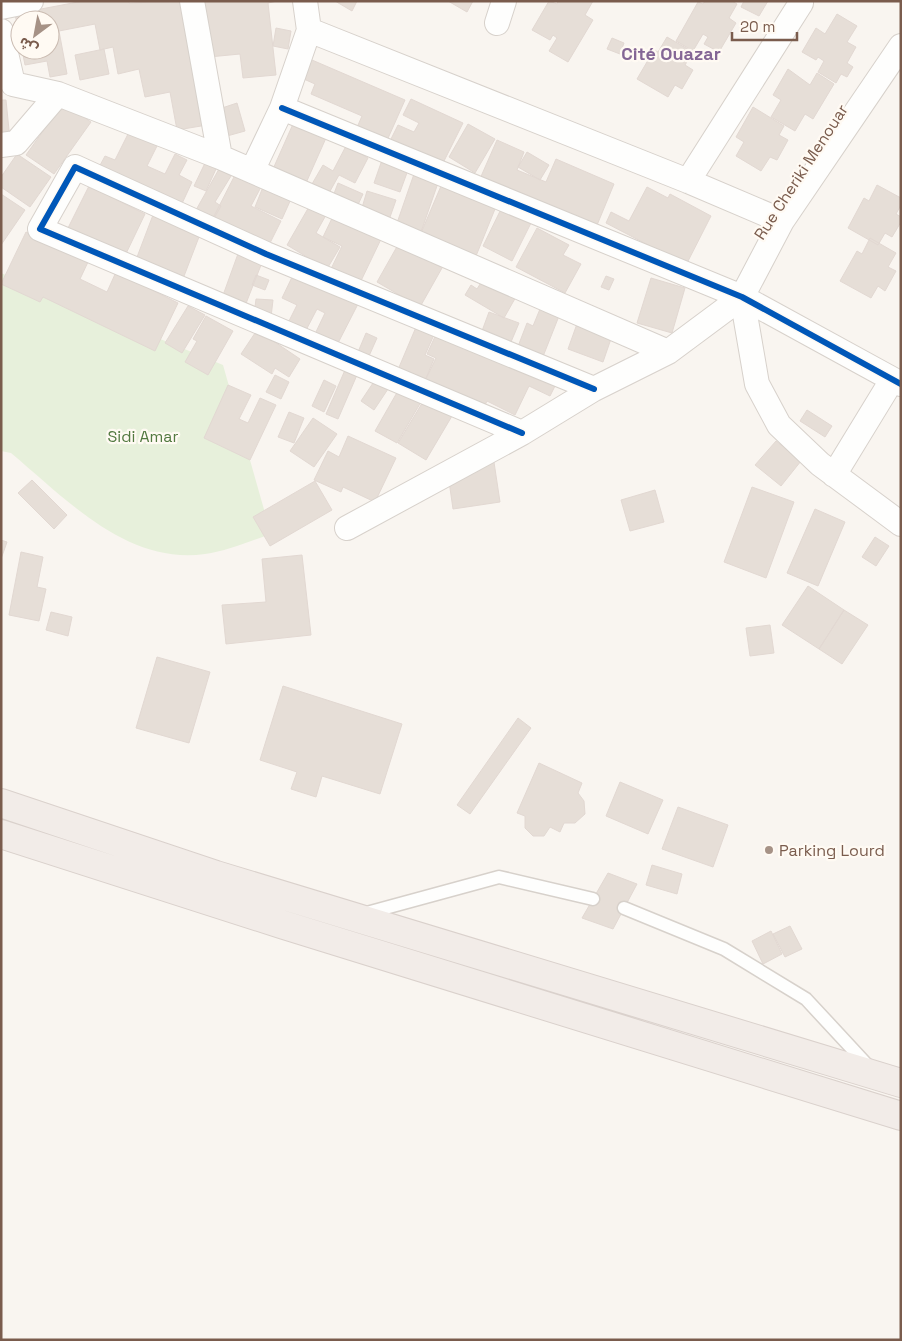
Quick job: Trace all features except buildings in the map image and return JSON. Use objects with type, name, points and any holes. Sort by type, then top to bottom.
[{"type":"highway","points":[[1,803],[216,875],[889,1079]]},
{"type":"highway","points":[[1,834],[302,931],[901,1116]]},
{"type":"street","points":[[1,7],[30,1]]},
{"type":"street","points":[[192,1],[220,157]]},
{"type":"street","points":[[252,171],[282,108],[309,30],[305,1]]},
{"type":"street","points":[[688,181],[801,3]]},
{"type":"street","points":[[309,30],[688,181],[782,221]]},
{"type":"street","points":[[1,31],[13,84],[58,94],[220,157],[668,352]]},
{"type":"street","name":"Rue Cheriki Menouar","points":[[742,297],[782,221],[901,46]]},
{"type":"street","points":[[1,145],[16,143],[58,94]]},
{"type":"street","points":[[282,108],[742,297],[897,382],[834,475]]},
{"type":"street","points":[[522,433],[40,230],[75,167],[266,254],[594,390]]},
{"type":"street","points":[[347,528],[522,433],[594,390],[668,352],[742,297]]},
{"type":"street","points":[[742,297],[757,384],[779,425],[834,475],[901,524]]},
{"type":"lane","points":[[354,916],[499,877],[593,899]]},
{"type":"lane","points":[[624,908],[724,948],[806,1000],[889,1079]]},
{"type":"green space","name":"Sidi Amar","points":[[1,273],[223,365],[271,534],[230,548],[205,554],[177,555],[150,549],[124,539],[99,525],[11,453],[1,451]]},
{"type":"cycle path","points":[[282,108],[742,297],[901,384]]},
{"type":"cycle path","points":[[522,433],[40,229],[75,167],[266,254],[594,389]]},
{"type":"place","name":"Parking Lourd","points":[[769,850]]},
{"type":"district","name":"Cité Ouazar","points":[[671,53]]}]
